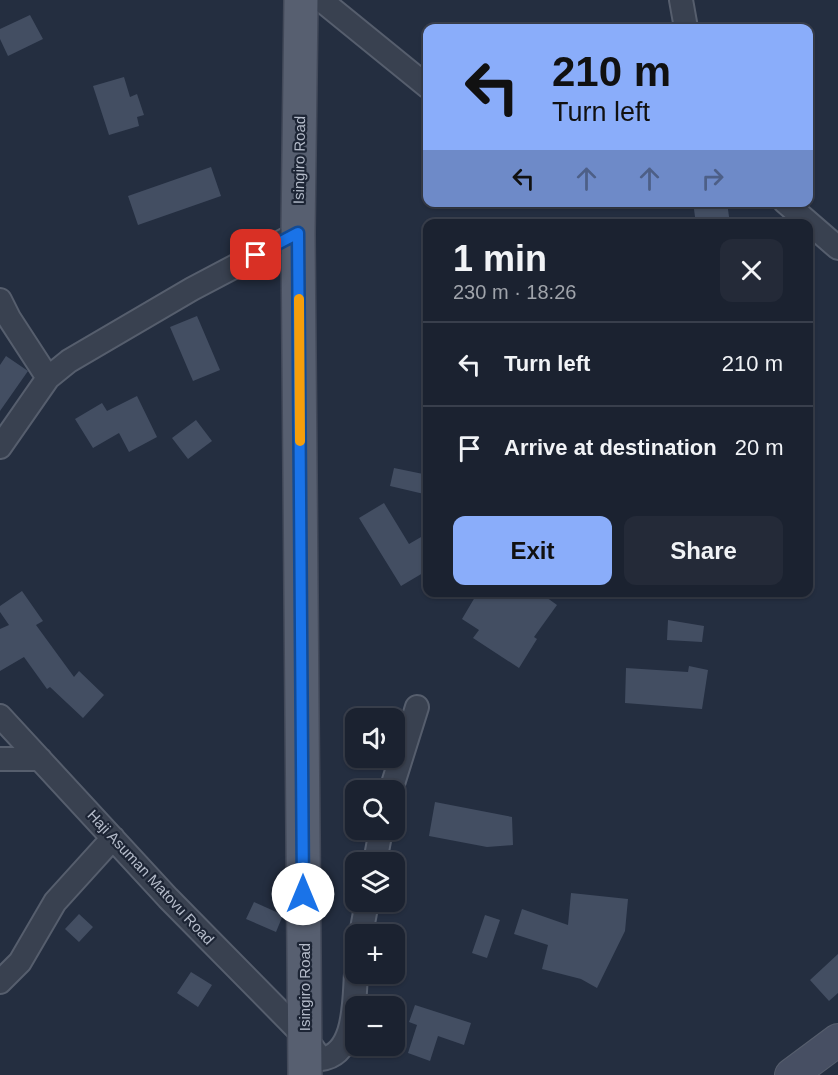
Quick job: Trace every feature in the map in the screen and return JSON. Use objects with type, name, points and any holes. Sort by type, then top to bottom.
[{"type":"main road","name":"Isingiro Road","points":[[301,0],[298,233],[305,1075]]},
{"type":"main road","points":[[791,1075],[838,1040]]},
{"type":"street","points":[[321,0],[423,83]]},
{"type":"street","points":[[681,0],[685,24]]},
{"type":"street","points":[[791,207],[805,219]]},
{"type":"street","points":[[813,226],[838,248]]},
{"type":"street","points":[[0,447],[48,378],[69,361],[109,336],[298,233]]},
{"type":"street","points":[[0,300],[48,378]]},
{"type":"street","points":[[394,780],[417,707]]},
{"type":"street","name":"Haji Asuman Matovu Road","points":[[0,716],[168,898],[304,1036],[321,1059],[331,1058],[344,1046],[352,1014],[355,984]]},
{"type":"street","points":[[0,759],[40,759]]},
{"type":"street","points":[[0,982],[20,962],[55,902],[113,838]]},
{"type":"building","points":[[30,15],[43,39],[8,56],[0,39],[0,29]]},
{"type":"building","points":[[124,77],[130,97],[137,94],[144,115],[137,117],[139,126],[109,135],[93,86]]},
{"type":"building","points":[[211,167],[221,196],[138,225],[128,196]]},
{"type":"building","points":[[694,207],[728,207],[729,219],[695,219]]},
{"type":"building","points":[[197,316],[220,370],[193,381],[170,327]]},
{"type":"building","points":[[6,356],[28,371],[0,411],[0,365]]},
{"type":"building","points":[[137,396],[157,437],[129,452],[119,433],[93,448],[75,419],[102,403],[107,411]]},
{"type":"building","points":[[196,420],[212,441],[188,459],[172,438]]},
{"type":"building","points":[[394,468],[423,474],[423,494],[390,486]]},
{"type":"building","points":[[384,503],[409,544],[423,536],[423,573],[401,586],[359,518]]},
{"type":"building","points":[[22,591],[43,621],[36,625],[74,677],[79,671],[104,695],[83,718],[50,687],[47,689],[24,657],[0,671],[0,629],[9,625],[0,612],[0,606]]},
{"type":"building","points":[[475,597],[546,597],[557,605],[534,637],[537,639],[519,668],[473,638],[479,630],[462,619]]},
{"type":"building","points":[[668,620],[704,626],[702,642],[667,640]]},
{"type":"building","points":[[689,666],[708,670],[702,709],[625,703],[626,668],[688,672]]},
{"type":"building","points":[[435,802],[512,817],[513,845],[487,847],[429,836]]},
{"type":"building","points":[[571,893],[628,899],[625,931],[597,988],[581,979],[542,969],[548,945],[514,934],[522,909],[568,925]]},
{"type":"building","points":[[254,902],[283,915],[276,932],[246,919]]},
{"type":"building","points":[[79,914],[93,927],[79,942],[65,929]]},
{"type":"building","points":[[485,915],[500,920],[487,958],[472,953]]},
{"type":"building","points":[[838,954],[838,993],[829,1001],[810,980]]},
{"type":"building","points":[[191,972],[212,985],[198,1007],[177,993]]},
{"type":"building","points":[[415,1005],[471,1023],[464,1045],[438,1036],[430,1061],[408,1053],[417,1025],[409,1022]]},
{"type":"slow traffic","points":[[299,299],[300,441]]},
{"type":"route","points":[[256,255],[298,233],[303,894]]}]
